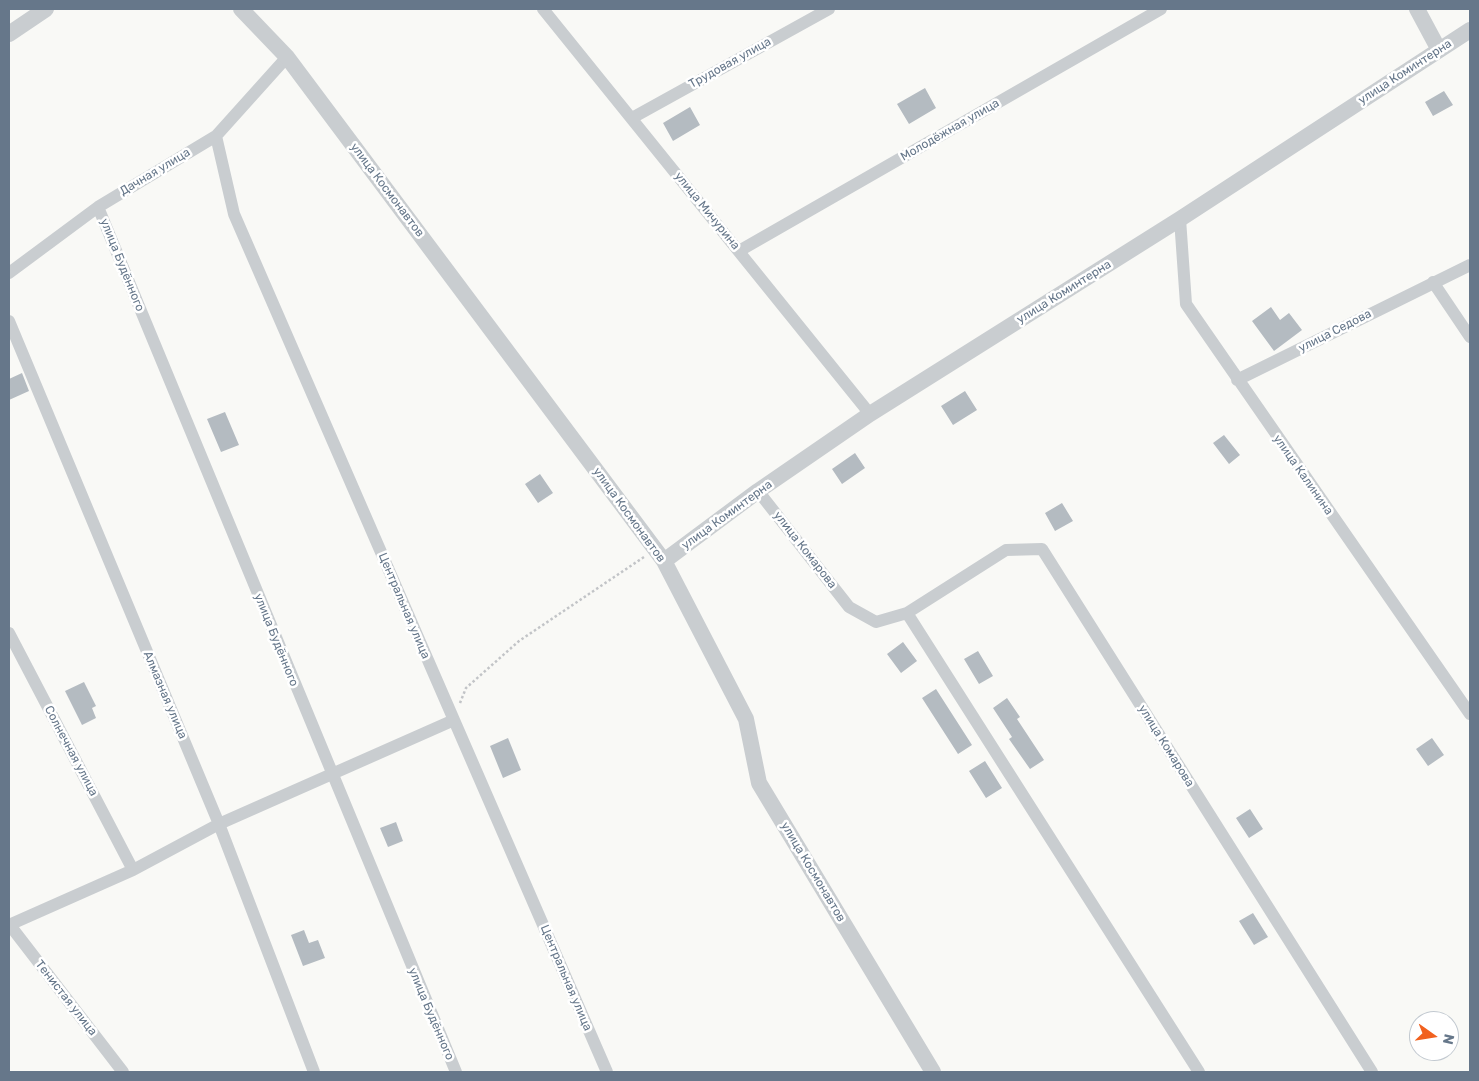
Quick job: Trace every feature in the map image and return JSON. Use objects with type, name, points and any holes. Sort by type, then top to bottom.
[{"type":"street","points":[[9,34],[46,9]]},
{"type":"street","name":"улица Космонавтов","points":[[241,9],[288,57],[660,555],[746,719],[759,783],[933,1072]]},
{"type":"street","name":"улица Мичурина","points":[[543,9],[870,414]]},
{"type":"street","name":"Трудовая улица","points":[[632,118],[828,9]]},
{"type":"street","name":"Молодёжная улица","points":[[739,251],[1161,9]]},
{"type":"street","points":[[1416,9],[1439,50]]},
{"type":"street","name":"улица Коминтерна","points":[[660,555],[870,414],[1180,219],[1470,30]]},
{"type":"street","name":"Дачная улица","points":[[9,272],[98,207],[216,136],[288,57]]},
{"type":"street","name":"Центральная улица","points":[[216,136],[234,214],[607,1072]]},
{"type":"street","name":"улица Будённого","points":[[98,207],[456,1072]]},
{"type":"street","name":"улица Калинина","points":[[1180,219],[1186,304],[1470,714]]},
{"type":"street","name":"улица Седова","points":[[1238,380],[1433,282],[1470,266]]},
{"type":"street","points":[[1433,282],[1470,337]]},
{"type":"street","name":"Алмазная улица","points":[[9,321],[219,824],[314,1072]]},
{"type":"street","name":"улица Комарова","points":[[758,491],[849,607],[876,622],[907,613],[1006,550],[1042,550],[1372,1072]]},
{"type":"street","points":[[907,613],[1199,1072]]},
{"type":"street","name":"Солнечная улица","points":[[9,632],[133,870]]},
{"type":"street","points":[[9,924],[133,870],[219,824],[454,720]]},
{"type":"street","name":"Тенистая улица","points":[[9,924],[123,1072]]},
{"type":"path","points":[[454,720],[466,688],[519,641],[660,555]]},
{"type":"building","points":[[925,88],[936,108],[909,124],[897,104]]},
{"type":"building","points":[[1444,91],[1453,105],[1433,116],[1425,102]]},
{"type":"building","points":[[690,107],[700,125],[673,141],[663,123]]},
{"type":"building","points":[[1271,307],[1280,320],[1289,313],[1302,330],[1274,351],[1252,321]]},
{"type":"building","points":[[22,373],[29,391],[9,400],[9,379]]},
{"type":"building","points":[[965,391],[977,410],[953,425],[941,406]]},
{"type":"building","points":[[225,412],[239,445],[221,452],[207,419]]},
{"type":"building","points":[[1224,435],[1240,455],[1229,464],[1213,443]]},
{"type":"building","points":[[855,453],[865,468],[842,484],[832,469]]},
{"type":"building","points":[[540,474],[553,493],[538,503],[525,484]]},
{"type":"building","points":[[1062,503],[1073,521],[1055,531],[1045,513]]},
{"type":"building","points":[[903,642],[917,661],[901,673],[887,654]]},
{"type":"building","points":[[978,651],[993,676],[979,684],[964,659]]},
{"type":"building","points":[[84,682],[96,706],[92,708],[96,718],[82,725],[65,691]]},
{"type":"building","points":[[936,689],[972,745],[958,754],[922,698]]},
{"type":"building","points":[[1007,698],[1020,717],[1017,719],[1044,760],[1030,769],[1009,739],[1012,737],[993,708]]},
{"type":"building","points":[[508,738],[521,770],[503,778],[490,746]]},
{"type":"building","points":[[1432,738],[1444,755],[1428,766],[1416,749]]},
{"type":"building","points":[[985,761],[1002,788],[986,798],[969,771]]},
{"type":"building","points":[[1250,809],[1263,829],[1249,838],[1236,818]]},
{"type":"building","points":[[396,822],[403,841],[388,847],[380,828]]},
{"type":"building","points":[[1253,913],[1268,937],[1254,945],[1239,921]]},
{"type":"building","points":[[304,930],[309,943],[318,940],[325,958],[303,966],[291,935]]}]
